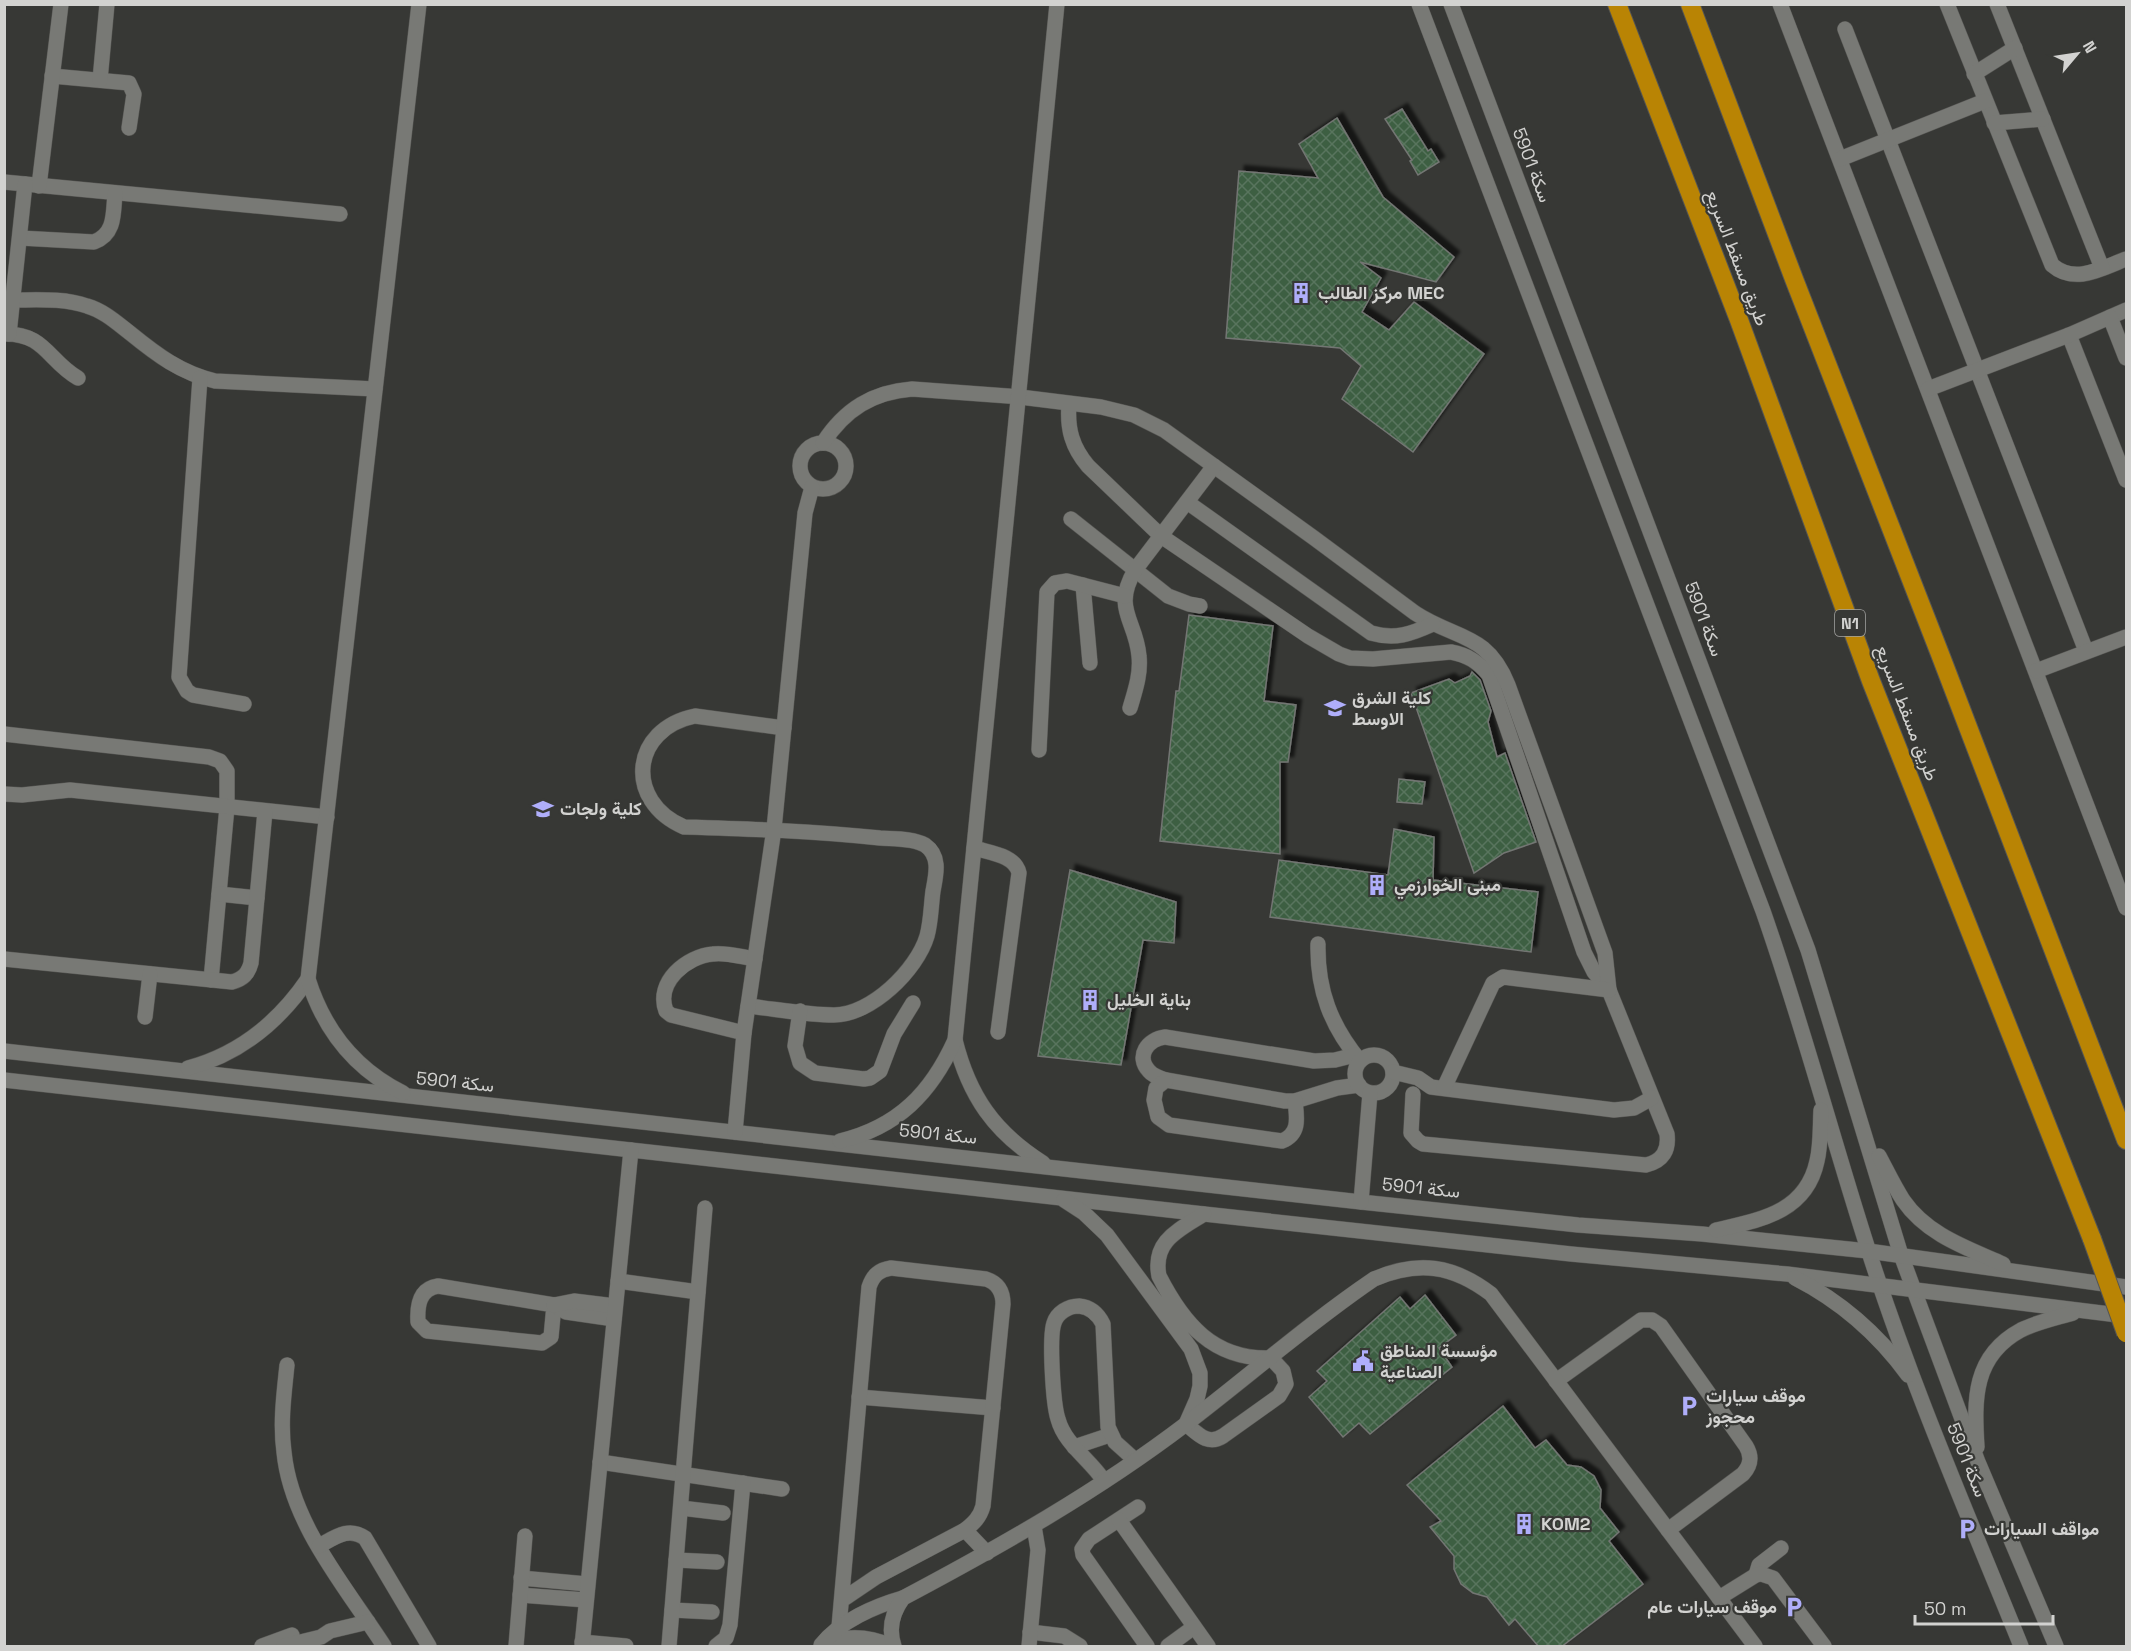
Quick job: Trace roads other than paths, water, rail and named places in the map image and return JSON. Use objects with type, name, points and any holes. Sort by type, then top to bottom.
[{"type":"highway","name":"طريق مسقط السريع","points":[[1617,4],[1739,320],[1871,681],[2127,1333]]},
{"type":"highway","points":[[1690,4],[2127,1140]]},
{"type":"street","points":[[61,4],[52,76],[20,238],[7,334],[19,334],[37,341],[69,373],[78,378]]},
{"type":"street","points":[[100,80],[107,4]]},
{"type":"street","points":[[410,1096],[371,1073],[346,1049],[326,1022],[315,1001],[308,979],[419,4]]},
{"type":"street","points":[[832,1143],[877,1128],[898,1116],[916,1101],[945,1062],[955,1040],[1057,4]]},
{"type":"street","name":"سكة 5901","points":[[1419,4],[1763,911],[1785,974],[1868,1251],[1916,1385],[2020,1647]]},
{"type":"street","name":"سكة 5901","points":[[1450,4],[1795,911],[1821,988],[1901,1255],[1914,1291],[1978,1462],[2056,1647]]},
{"type":"street","points":[[1780,4],[2127,908]]},
{"type":"street","points":[[1947,4],[1984,101],[2052,265],[2060,272],[2071,275],[2085,274],[2127,259]]},
{"type":"street","points":[[1997,4],[2103,268]]},
{"type":"street","points":[[1845,29],[2086,651]]},
{"type":"street","points":[[1974,74],[2015,48]]},
{"type":"street","points":[[52,76],[125,82],[132,86],[134,94],[129,128]]},
{"type":"street","points":[[1839,159],[1984,101]]},
{"type":"street","points":[[1994,123],[2043,119]]},
{"type":"street","points":[[4,182],[339,214]]},
{"type":"street","points":[[20,238],[94,242],[100,240],[106,236],[112,225],[115,193]]},
{"type":"street","points":[[13,300],[65,301],[89,306],[110,317],[174,366],[200,378],[215,381],[375,389]]},
{"type":"street","points":[[1928,389],[2069,335],[2127,310]]},
{"type":"street","points":[[2110,317],[2127,358]]},
{"type":"street","points":[[2069,335],[2127,480]]},
{"type":"street","points":[[200,378],[179,677],[187,691],[193,695],[243,704]]},
{"type":"street","points":[[823,442],[842,417],[854,408],[867,400],[897,390],[912,389],[1020,397],[1118,410],[1134,415],[1164,430],[1415,613],[1437,626],[1472,639],[1495,658],[1503,671],[1605,953],[1609,990],[1667,1134],[1668,1142],[1661,1158],[1646,1166],[1423,1144],[1418,1142],[1411,1133],[1413,1094]]},
{"type":"street","points":[[1069,404],[1069,431],[1079,456],[1161,536],[1308,636],[1350,658],[1373,659],[1451,652],[1473,659],[1490,675],[1584,952],[1594,972],[1609,990]]},
{"type":"street","points":[[823,442],[839,449],[844,455],[846,472],[842,480],[836,486],[820,490],[812,487],[801,474],[799,465],[801,456],[814,444],[823,442]]},
{"type":"street","points":[[1130,708],[1138,681],[1140,657],[1126,614],[1125,596],[1130,578],[1214,466]]},
{"type":"street","points":[[735,1132],[744,1033],[774,829],[805,513],[812,487]]},
{"type":"street","points":[[1187,502],[1371,633],[1392,637],[1402,636],[1437,626]]},
{"type":"street","points":[[1071,519],[1168,596],[1200,606]]},
{"type":"street","points":[[1040,750],[1046,598],[1050,587],[1055,583],[1067,581],[1125,596]]},
{"type":"street","points":[[1083,585],[1090,663]]},
{"type":"street","points":[[1437,626],[1439,653]]},
{"type":"street","points":[[2036,670],[2127,637]]},
{"type":"street","points":[[748,1006],[836,1015],[848,1012],[880,997],[899,981],[915,960],[927,935],[936,864],[931,851],[920,843],[835,833],[684,827],[660,812],[651,801],[645,788],[644,759],[657,734],[669,725],[696,716],[784,728]]},
{"type":"street","points":[[4,734],[215,758],[224,766],[227,771],[227,807],[211,980]]},
{"type":"street","points":[[4,794],[22,795],[70,790],[327,816]]},
{"type":"street","points":[[4,959],[238,981],[247,974],[251,963],[265,811]]},
{"type":"street","points":[[974,848],[1011,860],[1019,873],[998,1032]]},
{"type":"street","points":[[219,894],[257,898]]},
{"type":"street","points":[[1318,944],[1319,976],[1326,1007],[1341,1036],[1358,1058],[1355,1073],[1364,1089],[1361,1202]]},
{"type":"street","points":[[744,1033],[671,1014],[666,1011],[664,998],[671,978],[679,968],[693,959],[716,953],[755,959]]},
{"type":"street","points":[[145,1017],[150,974]]},
{"type":"street","points":[[1386,1088],[1413,1094],[1437,1088],[1497,979],[1503,977],[1609,990]]},
{"type":"street","points":[[181,1070],[224,1056],[263,1031],[295,998],[308,979]]},
{"type":"street","points":[[800,1011],[795,1052],[804,1067],[815,1073],[864,1079],[880,1071],[894,1034],[913,1003]]},
{"type":"street","points":[[1165,1037],[1314,1061],[1377,1055],[1388,1061],[1393,1072],[1393,1078],[1386,1088],[1376,1093],[1364,1089],[1337,1088],[1295,1101],[1166,1080],[1154,1076],[1148,1070],[1143,1055],[1146,1048],[1157,1038],[1165,1037]]},
{"type":"street","points":[[955,1040],[969,1084],[994,1123],[1010,1139],[1047,1166]]},
{"type":"street","name":"سكة 5901","points":[[4,1050],[1361,1202],[1578,1225],[1702,1234],[1868,1251],[2127,1287]]},
{"type":"street","points":[[1393,1072],[1418,1077],[1437,1088],[1614,1110],[1634,1108],[1652,1098]]},
{"type":"street","points":[[4,1080],[1204,1214],[1787,1274],[2127,1316]]},
{"type":"street","points":[[1166,1080],[1156,1088],[1154,1100],[1158,1117],[1169,1125],[1282,1141],[1288,1139],[1296,1128],[1295,1101]]},
{"type":"street","points":[[1702,1234],[1769,1217],[1788,1206],[1804,1191],[1816,1164],[1822,1098]]},
{"type":"street","points":[[1862,1121],[1896,1188],[1913,1213],[1936,1233],[2019,1272]]},
{"type":"street","points":[[626,1647],[582,1644],[631,1150]]},
{"type":"street","points":[[1059,1197],[1084,1213],[1107,1235],[1191,1349],[1198,1367],[1200,1386],[1186,1424]]},
{"type":"street","points":[[669,1647],[705,1208]]},
{"type":"street","points":[[1186,1424],[1204,1439],[1219,1439],[1279,1396],[1286,1384],[1283,1371],[1271,1358],[1256,1358],[1228,1352],[1204,1338],[1193,1328],[1159,1276],[1156,1266],[1161,1246],[1168,1238],[1204,1214]]},
{"type":"street","points":[[839,1627],[871,1279],[876,1273],[891,1268],[986,1279],[998,1286],[1003,1304],[983,1506],[977,1520],[965,1530],[876,1577],[842,1600]]},
{"type":"street","points":[[820,1646],[839,1627],[880,1606],[903,1598],[987,1553],[1104,1481],[1186,1424],[1374,1279],[1403,1269],[1435,1268],[1465,1276],[1491,1294],[1755,1647]]},
{"type":"street","points":[[1787,1274],[1830,1298],[1862,1324],[1885,1346],[1916,1385]]},
{"type":"street","points":[[618,1281],[698,1292]]},
{"type":"street","points":[[554,1305],[553,1332],[548,1341],[542,1343],[427,1330],[420,1326],[418,1319],[422,1294],[429,1288],[438,1286],[554,1305],[566,1312],[614,1313]]},
{"type":"street","points":[[1104,1481],[1091,1463],[1074,1447],[1057,1417],[1052,1332],[1056,1318],[1074,1306],[1081,1306],[1094,1312],[1103,1324],[1107,1420],[1110,1435],[1135,1460]]},
{"type":"street","points":[[1978,1462],[1976,1393],[1987,1363],[2002,1344],[2022,1330],[2081,1310]]},
{"type":"street","points":[[1556,1381],[1641,1320],[1652,1320],[1661,1326],[1746,1446],[1750,1457],[1750,1463],[1743,1474],[1668,1530]]},
{"type":"street","points":[[287,1365],[282,1432],[287,1474],[301,1514],[384,1647]]},
{"type":"street","points":[[859,1397],[993,1408]]},
{"type":"street","points":[[1074,1447],[1110,1435]]},
{"type":"street","points":[[600,1462],[782,1489]]},
{"type":"street","points":[[716,1647],[726,1638],[730,1624],[743,1483]]},
{"type":"street","points":[[1138,1507],[1089,1539],[1082,1549],[1083,1555],[1147,1647]]},
{"type":"street","points":[[681,1508],[723,1513]]},
{"type":"street","points":[[1119,1520],[1208,1647]]},
{"type":"street","points":[[1034,1526],[1038,1550],[1029,1640],[1064,1636],[1080,1647]]},
{"type":"street","points":[[965,1530],[987,1553]]},
{"type":"street","points":[[319,1546],[346,1532],[359,1534],[365,1538],[429,1647]]},
{"type":"street","points":[[516,1647],[525,1536]]},
{"type":"street","points":[[1756,1575],[1759,1565],[1781,1548]]},
{"type":"street","points":[[676,1560],[717,1562]]},
{"type":"street","points":[[1719,1598],[1756,1575],[1767,1575],[1777,1581],[1824,1647]]},
{"type":"street","points":[[521,1578],[587,1584]]},
{"type":"street","points":[[520,1595],[586,1600]]},
{"type":"street","points":[[820,1646],[839,1639],[858,1637],[892,1647],[890,1627],[892,1616],[903,1598]]},
{"type":"street","points":[[672,1610],[712,1612]]},
{"type":"street","points":[[274,1646],[285,1637],[322,1629],[330,1631],[368,1622]]},
{"type":"street","points":[[1168,1647],[1194,1627]]},
{"type":"place","name":"مركز الطالب MEC","points":[[1301,293]]},
{"type":"place","name":"كلية الشرق الاوسط","points":[[1335,708]]},
{"type":"place","name":"كلية ولجات","points":[[543,809]]},
{"type":"place","name":"مبنى الخوارزمي","points":[[1377,885]]},
{"type":"place","name":"بناية الخليل","points":[[1090,1000]]},
{"type":"place","name":"مؤسسة المناطق الصناعية","points":[[1363,1361]]},
{"type":"place","name":"موقف سيارات محجوز","points":[[1689,1406]]},
{"type":"place","name":"KOM2","points":[[1524,1524]]},
{"type":"place","name":"مواقف السيارات","points":[[1967,1529]]},
{"type":"place","name":"موقف سيارات عام","points":[[1794,1607]]}]
